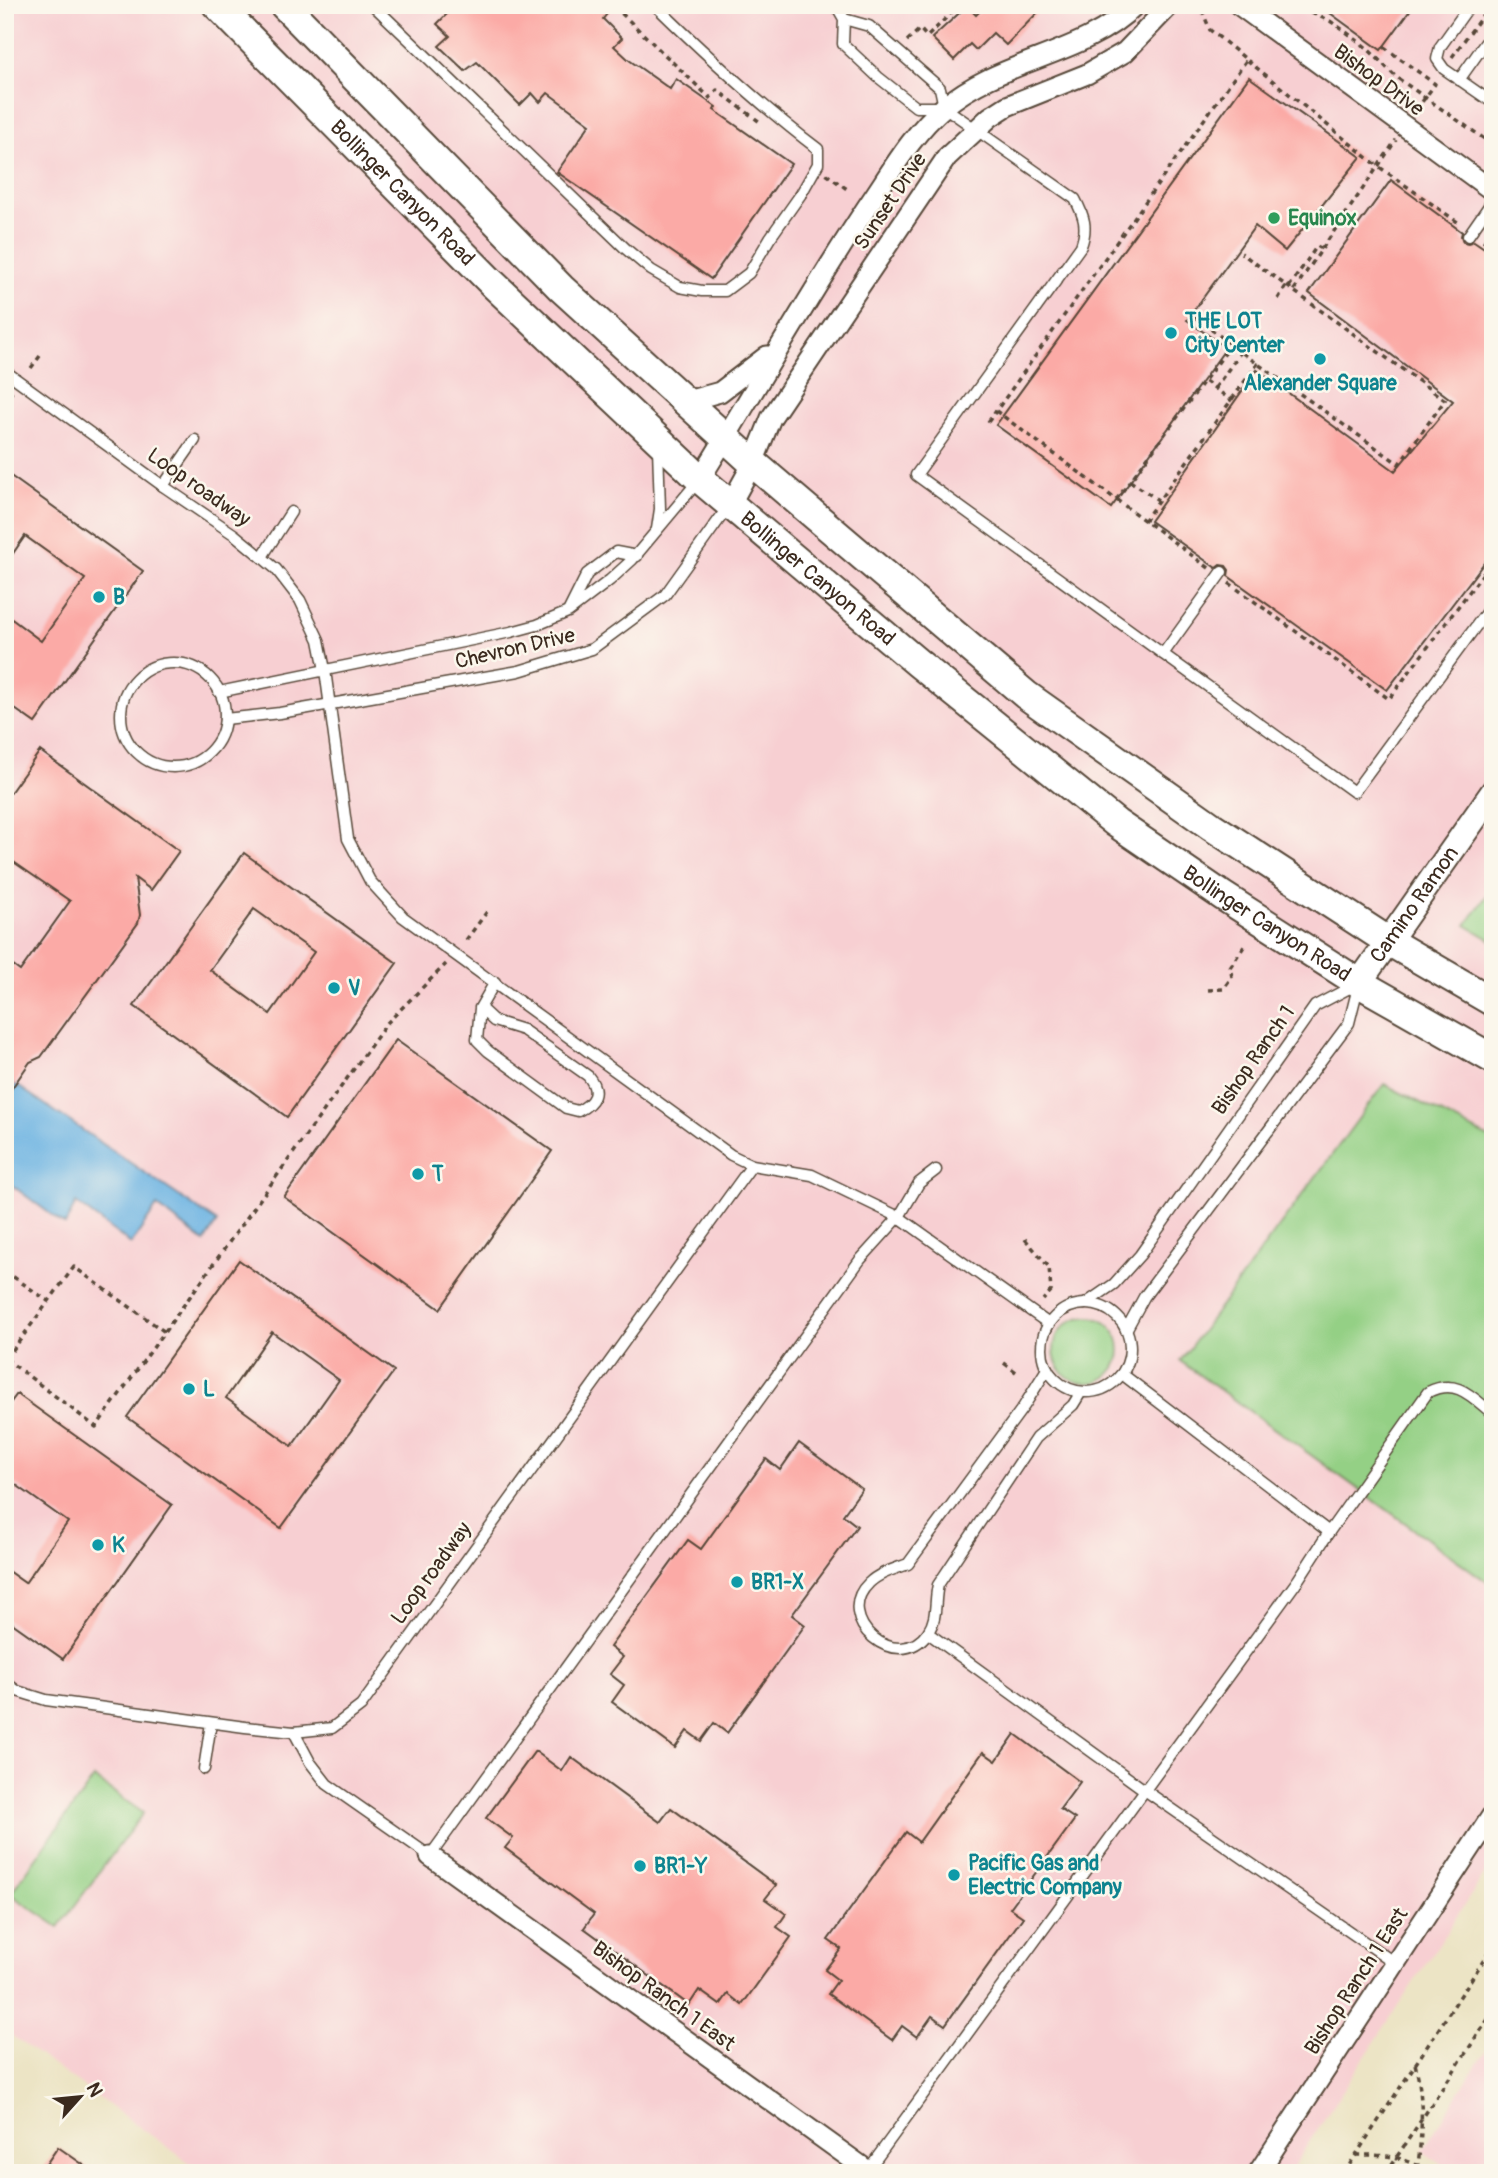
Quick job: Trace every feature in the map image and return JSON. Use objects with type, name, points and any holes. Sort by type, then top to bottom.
[{"type":"main road","name":"Bollinger Canyon Road","points":[[217,5],[492,283],[700,479],[918,663],[1116,822],[1223,896],[1359,983],[1493,1059]]},
{"type":"main road","points":[[284,5],[561,288],[753,463],[1026,695],[1211,826],[1388,941],[1493,1002]]},
{"type":"street","name":"Sunset Drive","points":[[700,479],[831,261],[916,135],[944,107],[999,72],[1082,43],[1135,5]]},
{"type":"street","name":"Sunset Drive","points":[[730,505],[753,463],[771,418],[947,157],[975,128],[1007,107],[1087,74],[1125,52],[1170,5]]},
{"type":"street","name":"Bishop Drive","points":[[1239,5],[1493,191]]},
{"type":"street","name":"Sunset Drive","points":[[687,401],[720,391],[781,344]]},
{"type":"street","name":"Camino Ramon","points":[[1359,983],[1493,792]]},
{"type":"street","name":"Bishop Ranch 1 East","points":[[1258,2173],[1493,1814]]},
{"type":"street","name":"Bishop Ranch 1 East","points":[[430,1856],[870,2172]]},
{"type":"lane","points":[[373,5],[651,270],[680,287],[725,291],[749,272],[817,166],[818,149],[731,78],[655,5]]},
{"type":"lane","points":[[836,5],[844,19],[843,44],[878,78],[916,107],[944,107],[1074,199],[1084,216],[1086,233],[1073,256],[916,475],[1354,792],[1493,603]]},
{"type":"lane","points":[[1470,5],[1440,47],[1437,60],[1444,69],[1493,103]]},
{"type":"lane","points":[[844,19],[869,26],[940,88],[944,107]]},
{"type":"lane","points":[[1459,79],[1493,32]]},
{"type":"lane","points":[[1469,234],[1493,200]]},
{"type":"lane","name":"Loop roadway","points":[[5,371],[235,536],[276,569],[300,600],[319,639],[331,704],[348,839],[370,881],[403,917],[731,1155],[752,1165],[812,1175],[899,1217],[1049,1324]]},
{"type":"lane","points":[[656,533],[660,509],[658,439]]},
{"type":"lane","points":[[163,486],[195,440]]},
{"type":"lane","name":"Chevron Drive","points":[[219,692],[510,632],[537,625],[568,612],[636,556],[700,479]]},
{"type":"lane","name":"Chevron Drive","points":[[225,719],[245,719],[519,671],[592,649],[665,595],[730,505]]},
{"type":"lane","points":[[262,557],[291,512]]},
{"type":"lane","points":[[568,612],[587,574],[616,552],[636,556]]},
{"type":"lane","points":[[1163,654],[1221,574]]},
{"type":"lane","points":[[178,663],[195,668],[209,677],[224,705],[225,719],[221,736],[211,751],[197,761],[181,767],[163,766],[147,760],[133,749],[125,734],[121,717],[124,699],[132,684],[144,672],[160,665],[178,663]]},
{"type":"lane","points":[[480,1008],[494,1021],[523,1030],[589,1076],[596,1093],[593,1101],[578,1111],[566,1108],[477,1040],[480,1008],[495,982]]},
{"type":"lane","points":[[1126,1331],[1144,1297],[1349,1024],[1359,983]]},
{"type":"lane","name":"Bishop Ranch 1","points":[[1085,1304],[1114,1284],[1140,1255],[1315,1006],[1359,983]]},
{"type":"lane","name":"Loop roadway","points":[[5,1682],[17,1691],[46,1700],[294,1732],[332,1728],[361,1706],[752,1165]]},
{"type":"lane","points":[[294,1732],[310,1762],[327,1784],[430,1856],[860,1260],[899,1217],[919,1183],[936,1170]]},
{"type":"lane","points":[[1085,1304],[1105,1308],[1119,1318],[1126,1331],[1130,1351],[1122,1374],[1104,1389],[1081,1392],[1064,1387],[1047,1368],[1043,1358],[1042,1341],[1049,1324],[1064,1310],[1085,1304]]},
{"type":"lane","points":[[1047,1368],[1024,1406],[908,1564],[881,1574],[861,1592],[858,1602],[860,1618],[871,1638],[881,1645],[909,1646],[919,1642],[928,1633],[936,1612],[934,1600],[938,1585],[1036,1437],[1073,1405],[1081,1392]]},
{"type":"lane","points":[[1122,1374],[1329,1532]]},
{"type":"lane","points":[[870,2172],[1298,1580],[1428,1392],[1441,1385],[1451,1386],[1465,1392],[1493,1413]]},
{"type":"lane","points":[[928,1633],[1146,1791],[1395,1963]]},
{"type":"lane","points":[[204,1769],[211,1723]]},
{"type":"path","points":[[916,49],[907,41],[920,29],[927,37],[959,5]]},
{"type":"path","points":[[1293,5],[1330,21],[1345,31],[1367,48],[1396,77],[1493,145]]},
{"type":"path","points":[[1444,69],[1490,5]]},
{"type":"path","points":[[618,6],[710,98],[717,90],[761,123]]},
{"type":"path","points":[[1202,10],[1210,30],[1248,58],[1378,166],[1469,234],[1493,247]]},
{"type":"path","points":[[1278,299],[1322,249],[1435,84],[1384,47]]},
{"type":"path","points":[[988,422],[1248,58]]},
{"type":"path","points":[[817,166],[848,189]]},
{"type":"path","points":[[1195,317],[1399,464],[1445,400],[1241,253]]},
{"type":"path","points":[[1116,500],[1231,345]]},
{"type":"path","points":[[31,368],[43,352]]},
{"type":"path","points":[[1215,388],[1241,352]]},
{"type":"path","points":[[1144,520],[1258,363]]},
{"type":"path","points":[[1205,381],[1232,401]]},
{"type":"path","points":[[5,402],[13,392]]},
{"type":"path","points":[[996,411],[1390,699],[1493,560]]},
{"type":"path","points":[[1130,481],[1158,500]]},
{"type":"path","points":[[466,940],[489,909]]},
{"type":"path","points":[[1208,990],[1223,989],[1232,977],[1230,967],[1245,945]]},
{"type":"path","points":[[164,1332],[74,1268],[6,1360],[96,1427],[387,1023],[448,962]]},
{"type":"path","points":[[1025,1238],[1049,1267],[1051,1292],[1043,1300]]},
{"type":"path","points":[[5,1270],[48,1301]]},
{"type":"path","points":[[1004,1363],[1016,1372]]},
{"type":"path","points":[[1344,2173],[1493,1946]]},
{"type":"path","points":[[1386,2173],[1493,2012]]},
{"type":"path","points":[[1415,2064],[1420,2094],[1421,2142],[1418,2165]]},
{"type":"path","points":[[1356,2155],[1395,2156],[1430,2173]]},
{"type":"shaded area","points":[[5,5],[1493,5],[1493,1861],[1289,2173],[204,2173],[5,2031]]},
{"type":"shaded area","points":[[1493,2039],[1493,2173],[1454,2173],[1422,2151]]},
{"type":"green space","points":[[1493,887],[1493,941],[1466,925]]},
{"type":"green space","points":[[1384,1084],[1493,1140],[1493,1586],[1180,1361]]},
{"type":"green space","points":[[1093,1317],[1111,1326],[1118,1337],[1118,1363],[1111,1374],[1100,1381],[1081,1383],[1063,1374],[1056,1363],[1054,1344],[1063,1326],[1074,1319]]},
{"type":"green space","points":[[94,1778],[143,1813],[59,1927],[10,1894]]},
{"type":"water","points":[[15,1084],[217,1222],[204,1242],[157,1206],[131,1244],[76,1203],[65,1225],[5,1180],[5,1092],[10,1091]]},
{"type":"building","points":[[456,5],[614,5],[603,19],[622,38],[614,46],[629,60],[670,89],[676,79],[716,107],[714,110],[791,164],[711,279],[557,172],[590,124],[548,93],[540,102],[532,93],[520,105],[477,62],[465,71],[439,46],[450,36],[437,24]]},
{"type":"building","points":[[986,5],[1045,5],[1006,45],[993,33],[976,50],[970,44],[954,60],[932,38],[967,6],[976,15]]},
{"type":"building","points":[[1319,5],[1414,5],[1381,50]]},
{"type":"building","points":[[1249,77],[1361,157],[1285,251],[1255,226],[1187,320],[1226,348],[1111,508],[996,425]]},
{"type":"building","points":[[1391,180],[1462,232],[1463,242],[1474,241],[1493,254],[1493,551],[1387,690],[1228,576],[1229,570],[1226,566],[1220,565],[1216,568],[1150,521],[1257,370],[1395,471],[1453,401],[1309,293]]},
{"type":"building","name":"B","points":[[5,472],[143,571],[35,723],[5,702],[5,614],[41,641],[85,579],[25,536],[5,565]]},
{"type":"building","points":[[40,751],[179,851],[151,890],[135,878],[140,915],[138,923],[41,1057],[30,1062],[5,1098],[5,960],[20,971],[70,901],[5,856],[5,800]]},
{"type":"building","name":"V","points":[[244,853],[397,963],[287,1117],[134,1006]],"holes":[[[254,909],[314,952],[270,1014],[210,970]]]},
{"type":"building","name":"T","points":[[396,1040],[552,1151],[440,1309],[284,1197]]},
{"type":"building","name":"L","points":[[239,1260],[394,1371],[281,1528],[127,1417]],"holes":[[[272,1332],[339,1380],[292,1446],[226,1398]]]},
{"type":"building","name":"K","points":[[17,1394],[172,1505],[63,1659],[5,1618],[5,1569],[25,1583],[68,1522],[5,1477],[5,1410]]},
{"type":"building","name":"BR1-X","points":[[799,1443],[862,1489],[843,1515],[857,1526],[792,1615],[805,1625],[727,1733],[714,1723],[701,1741],[687,1731],[675,1748],[612,1702],[624,1685],[610,1674],[623,1657],[610,1647],[688,1540],[701,1549],[766,1459],[780,1470]]},
{"type":"building","name":"Pacific Gas and Electric Company","points":[[1015,1734],[1080,1782],[1060,1809],[1075,1819],[1010,1908],[1023,1917],[945,2025],[932,2016],[917,2037],[902,2026],[892,2040],[828,1994],[838,1980],[825,1970],[841,1949],[828,1940],[906,1832],[919,1842],[983,1752],[996,1761]]},
{"type":"building","name":"BR1-Y","points":[[535,1751],[562,1771],[571,1757],[660,1822],[671,1808],[776,1885],[765,1899],[786,1914],[777,1927],[791,1937],[742,2005],[728,1994],[720,2005],[699,1990],[689,2005],[584,1928],[594,1914],[505,1848],[513,1838],[486,1818]]},
{"type":"building","points":[[58,2147],[95,2173],[40,2173]]},
{"type":"place","name":"Equinox","points":[[1274,218]]},
{"type":"place","name":"THE LOT City Center","points":[[1171,333]]},
{"type":"place","name":"Alexander Square","points":[[1320,359]]},
{"type":"place","name":"B","points":[[99,597]]},
{"type":"place","name":"V","points":[[334,988]]},
{"type":"place","name":"T","points":[[418,1174]]},
{"type":"place","name":"L","points":[[189,1389]]},
{"type":"place","name":"K","points":[[98,1545]]},
{"type":"place","name":"BR1-X","points":[[737,1582]]},
{"type":"place","name":"BR1-Y","points":[[640,1866]]},
{"type":"place","name":"Pacific Gas and Electric Company","points":[[954,1875]]}]
